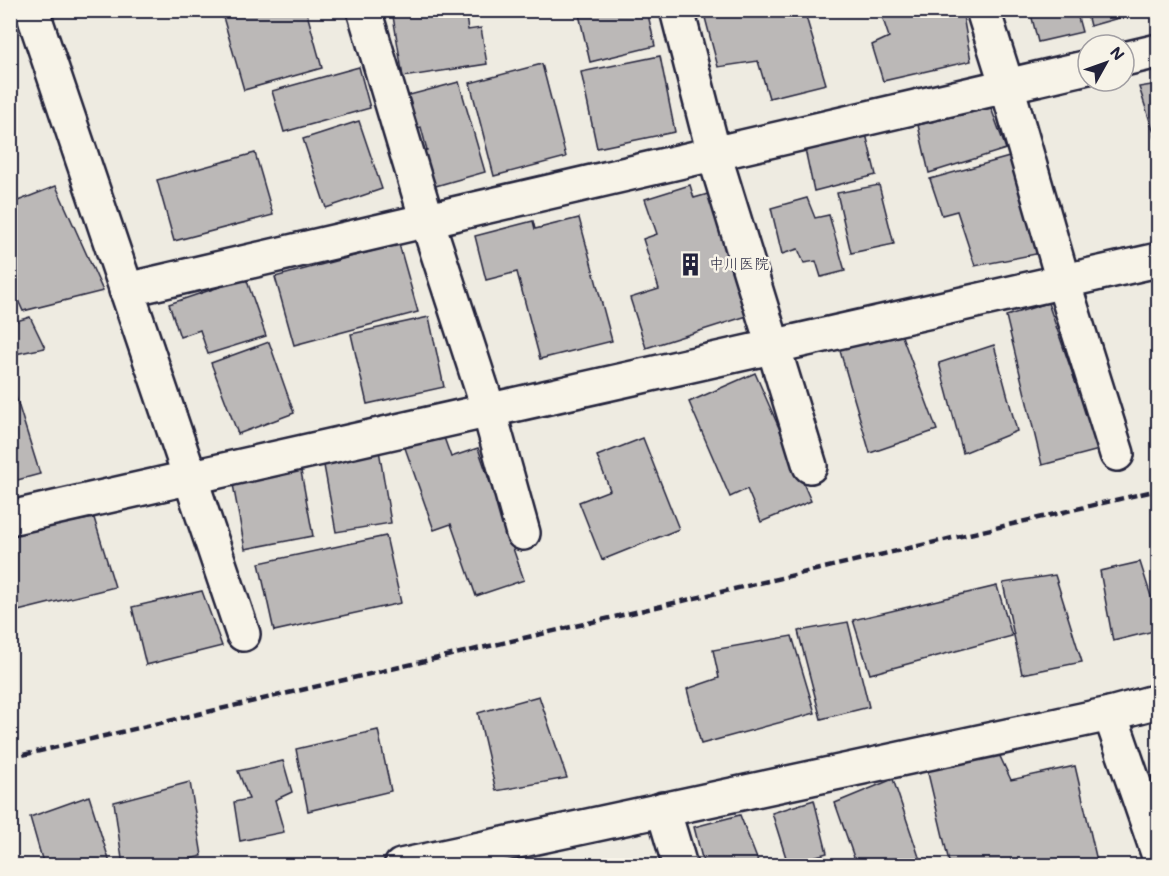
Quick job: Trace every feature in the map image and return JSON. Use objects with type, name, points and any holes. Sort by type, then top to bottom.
[{"type":"street","points":[[32,10],[243,634]]},
{"type":"street","points":[[364,10],[427,220],[489,411],[523,533]]},
{"type":"street","points":[[677,10],[714,154],[810,466]]},
{"type":"street","points":[[983,10],[1117,454]]},
{"type":"street","points":[[1136,56],[1158,51]]},
{"type":"street","points":[[126,290],[1076,70]]},
{"type":"street","points":[[10,518],[1158,260]]},
{"type":"street","points":[[401,866],[1110,714],[1158,701]]},
{"type":"street","points":[[1110,714],[1158,853]]},
{"type":"street","points":[[663,809],[681,866]]},
{"type":"building","points":[[221,10],[306,10],[322,68],[244,90]]},
{"type":"building","points":[[392,10],[465,10],[468,30],[481,28],[487,64],[403,77]]},
{"type":"building","points":[[578,10],[647,10],[655,46],[590,62]]},
{"type":"building","points":[[703,10],[804,10],[826,84],[769,98],[758,61],[718,67]]},
{"type":"building","points":[[880,10],[962,10],[971,61],[883,81],[872,45],[889,37]]},
{"type":"building","points":[[1030,10],[1076,10],[1082,32],[1038,42]]},
{"type":"building","points":[[1086,10],[1147,10],[1090,26]]},
{"type":"building","points":[[660,56],[675,132],[597,148],[581,72]]},
{"type":"building","points":[[542,64],[566,157],[494,176],[470,83]]},
{"type":"building","points":[[359,67],[370,108],[284,132],[272,91]]},
{"type":"building","points":[[459,82],[485,172],[425,189],[415,153],[427,150],[421,127],[411,129],[402,97]]},
{"type":"building","points":[[1158,84],[1158,146],[1139,87]]},
{"type":"building","points":[[991,108],[1006,149],[929,173],[918,125]]},
{"type":"building","points":[[359,121],[382,189],[326,208],[303,139]]},
{"type":"building","points":[[866,134],[876,175],[814,191],[805,149]]},
{"type":"building","points":[[255,153],[273,215],[174,241],[157,180]]},
{"type":"building","points":[[1013,156],[1046,252],[975,266],[957,211],[942,215],[930,179]]},
{"type":"building","name":"中川医院","points":[[690,185],[694,198],[708,194],[747,316],[646,348],[630,298],[659,289],[643,239],[657,234],[645,199]]},
{"type":"building","points":[[879,185],[894,244],[851,253],[837,193]]},
{"type":"building","points":[[56,186],[103,291],[23,311],[10,283],[10,204]]},
{"type":"building","points":[[807,198],[815,218],[829,215],[845,271],[821,277],[816,261],[804,263],[798,249],[782,254],[771,208]]},
{"type":"building","points":[[579,218],[612,341],[540,359],[517,272],[486,280],[475,236],[533,221],[535,229]]},
{"type":"building","points":[[399,244],[418,312],[294,345],[275,277]]},
{"type":"building","points":[[246,278],[266,336],[208,354],[200,330],[180,337],[169,304]]},
{"type":"building","points":[[1048,303],[1099,450],[1042,465],[1006,316]]},
{"type":"building","points":[[30,317],[45,348],[10,355],[10,323]]},
{"type":"building","points":[[429,317],[444,387],[367,404],[351,334]]},
{"type":"building","points":[[899,328],[937,430],[870,453],[838,344]]},
{"type":"building","points":[[269,342],[294,413],[238,434],[211,363]]},
{"type":"building","points":[[994,345],[1017,431],[963,453],[939,363]]},
{"type":"building","points":[[755,373],[811,501],[761,522],[747,489],[730,497],[689,402]]},
{"type":"building","points":[[10,378],[40,474],[10,482]]},
{"type":"building","points":[[442,432],[451,457],[478,448],[524,580],[476,596],[451,524],[434,530],[404,445]]},
{"type":"building","points":[[643,438],[679,529],[602,560],[579,502],[610,490],[597,456]]},
{"type":"building","points":[[379,450],[391,523],[336,532],[323,460]]},
{"type":"building","points":[[300,466],[313,536],[245,549],[232,479]]},
{"type":"building","points":[[94,518],[115,587],[10,613],[10,533]]},
{"type":"building","points":[[386,536],[401,603],[274,631],[259,563]]},
{"type":"building","points":[[1158,549],[1158,574],[1154,550]]},
{"type":"building","points":[[1140,562],[1158,618],[1158,630],[1113,641],[1100,571]]},
{"type":"building","points":[[1055,575],[1082,662],[1022,674],[1003,583]]},
{"type":"building","points":[[997,586],[1012,636],[870,674],[853,620]]},
{"type":"building","points":[[202,591],[222,646],[146,665],[132,607]]},
{"type":"building","points":[[848,622],[869,707],[821,719],[798,631]]},
{"type":"building","points":[[792,636],[815,713],[701,744],[687,689],[719,678],[713,650]]},
{"type":"building","points":[[539,696],[567,778],[496,791],[478,713]]},
{"type":"building","points":[[378,730],[391,791],[308,811],[296,749]]},
{"type":"building","points":[[997,750],[1011,780],[1075,766],[1097,861],[1075,866],[950,866],[927,769]]},
{"type":"building","points":[[283,761],[292,792],[275,800],[284,832],[240,841],[234,802],[249,799],[238,771]]},
{"type":"building","points":[[893,779],[922,866],[857,866],[835,803]]},
{"type":"building","points":[[190,782],[202,856],[162,866],[123,866],[114,802]]},
{"type":"building","points":[[89,796],[111,866],[44,866],[30,817]]},
{"type":"building","points":[[814,800],[827,853],[788,864],[772,813]]},
{"type":"building","points":[[740,815],[759,864],[704,866],[694,827]]},
{"type":"railway","points":[[10,758],[1158,490]]},
{"type":"place","name":"中川医院","points":[[691,264]]}]
